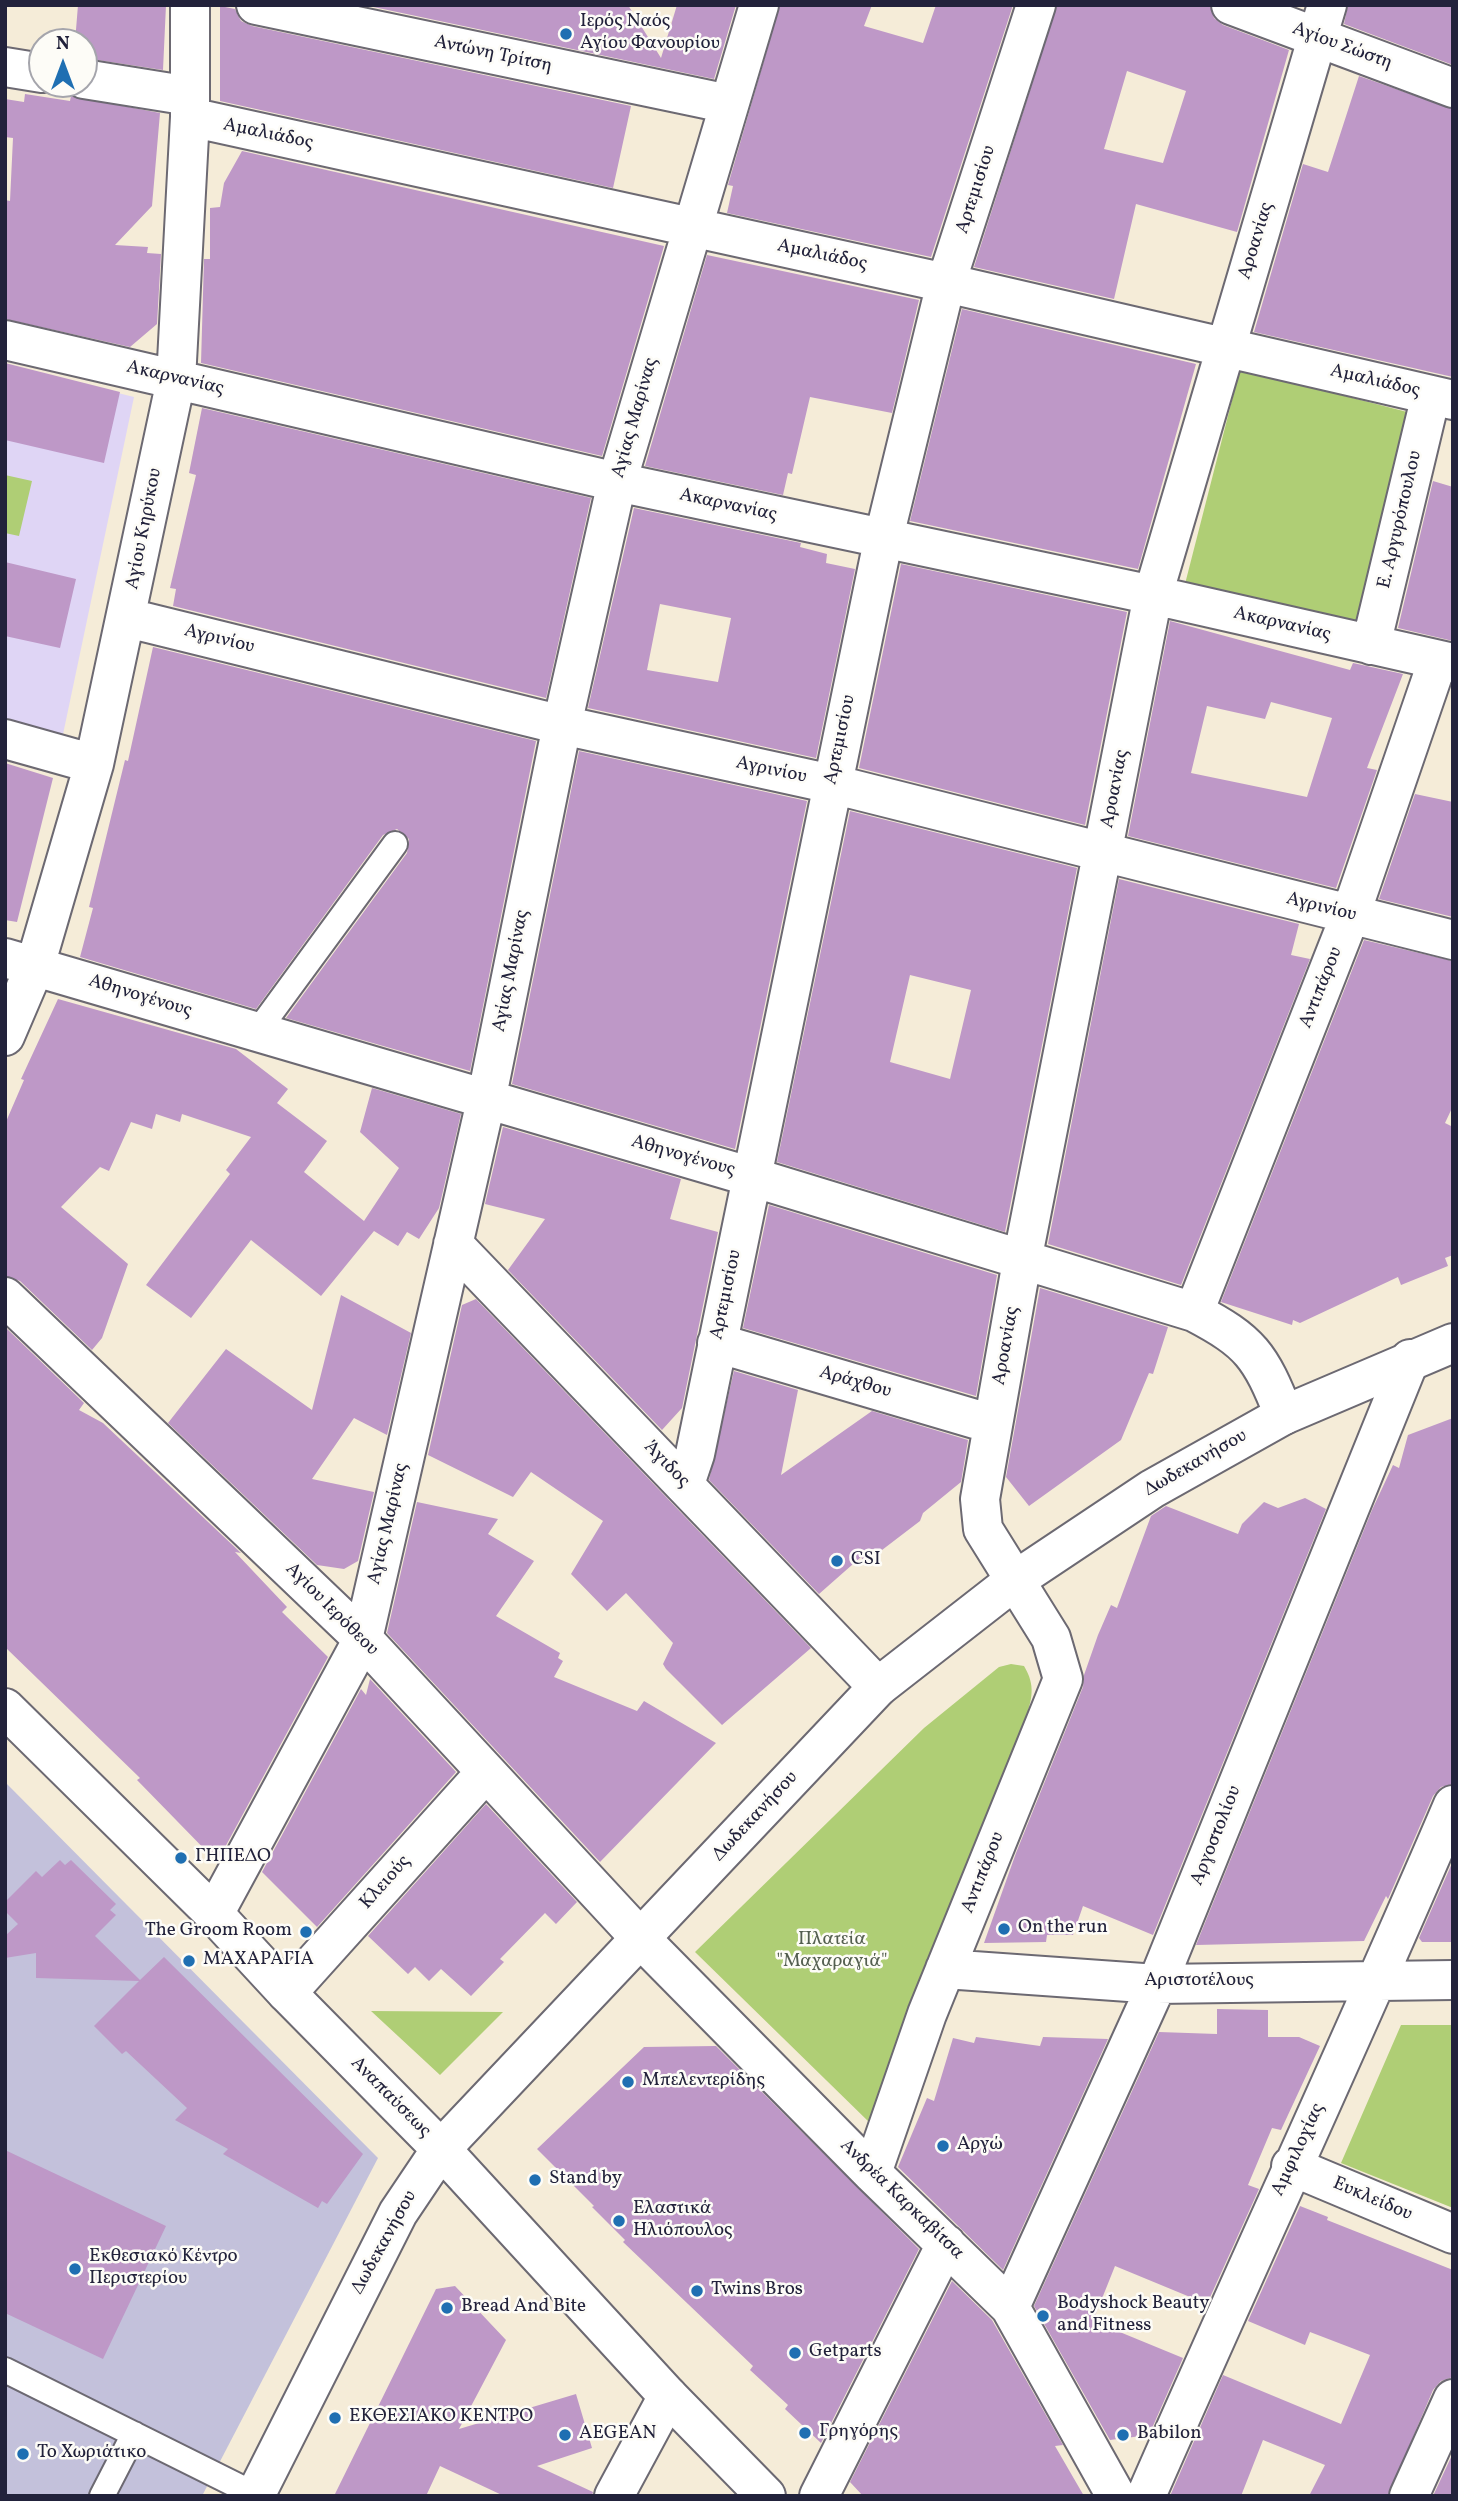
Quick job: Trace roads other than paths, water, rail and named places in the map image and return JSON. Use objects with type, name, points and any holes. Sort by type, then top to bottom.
[{"type":"street","name":"Αγίου Κηρύκου","points":[[5,1036],[20,962],[94,764],[128,618],[176,380],[190,107],[190,5]]},
{"type":"street","name":"Αντώνη Τρίτση","points":[[256,5],[729,104]]},
{"type":"street","name":"Αγίας Μαρίνας","points":[[214,1914],[363,1639],[486,1101],[562,725],[617,482],[759,5]]},
{"type":"street","name":"Αρτεμισίου","points":[[685,1484],[695,1454],[883,541],[946,283],[1036,5]]},
{"type":"street","name":"Αγίου Σώστη","points":[[1231,5],[1322,21],[1453,88]]},
{"type":"street","name":"Αροανίας","points":[[1014,1581],[984,1529],[980,1499],[1022,1261],[1153,595],[1322,21]]},
{"type":"street","points":[[5,67],[28,71]]},
{"type":"street","name":"Αμαλιάδος","points":[[98,83],[691,227],[1442,397]]},
{"type":"street","name":"Ακαρνανίας","points":[[5,340],[617,482],[883,541],[1153,595],[1445,662]]},
{"type":"street","name":"Ε. Αργυρόπουλου","points":[[1371,645],[1442,397]]},
{"type":"street","name":"Αγρινίου","points":[[128,618],[562,725],[832,784],[1453,940]]},
{"type":"street","name":"Αντιπάρου","points":[[1194,1312],[1350,916],[1445,662]]},
{"type":"street","points":[[5,739],[94,764]]},
{"type":"street","name":"Αθηνογένους","points":[[20,962],[752,1177],[1194,1312],[1236,1334],[1266,1370],[1284,1415]]},
{"type":"street","name":"Άγιδος","points":[[453,1244],[878,1687]]},
{"type":"street","name":"Αγίου Ιερόθεου","points":[[5,1297],[363,1639],[641,1939]]},
{"type":"street","name":"Αράχθου","points":[[717,1343],[992,1424]]},
{"type":"street","name":"Δωδεκανήσου","points":[[256,2495],[398,2213],[441,2149],[878,1687],[1014,1581],[1152,1489],[1284,1415],[1410,1359],[1453,1343]]},
{"type":"street","name":"Αργοστολίου","points":[[1010,2306],[1157,1984],[1410,1359]]},
{"type":"street","name":"Αντιπάρου","points":[[872,2173],[945,1969],[1063,1679],[1051,1638],[1014,1581]]},
{"type":"street","name":"Αναπαύσεως","points":[[5,1708],[214,1914],[287,1993],[441,2149],[668,2396],[765,2496]]},
{"type":"street","name":"Κλειούς","points":[[287,1993],[485,1773]]},
{"type":"street","name":"Αμφιλοχίας","points":[[1146,2496],[1291,2166],[1378,1982],[1453,1805]]},
{"type":"street","name":"Ανδρέα Καρκαβίτσα","points":[[641,1939],[872,2173],[1010,2306],[1116,2496]]},
{"type":"street","name":"Αριστοτέλους","points":[[945,1969],[1157,1984],[1453,1980]]},
{"type":"street","name":"Ευκλείδου","points":[[1291,2166],[1453,2234]]},
{"type":"street","points":[[819,2496],[946,2244]]},
{"type":"street","points":[[614,2496],[668,2396]]},
{"type":"street","points":[[1409,2496],[1453,2399]]},
{"type":"lane","points":[[257,1032],[395,844]]},
{"type":"lane","points":[[5,2370],[256,2495]]},
{"type":"lane","points":[[102,2496],[134,2434]]},
{"type":"place","name":"Ιερός Ναός Αγίου Φανουρίου","points":[[566,34]]},
{"type":"place","name":"CSI","points":[[837,1561]]},
{"type":"place","name":"ΓΗΠΕΔΟ","points":[[181,1858]]},
{"type":"place","name":"On the run","points":[[1004,1929]]},
{"type":"place","name":"The Groom Room","points":[[306,1932]]},
{"type":"place","name":"ΜΑΧΑΡΑΓΙΑ","points":[[189,1961]]},
{"type":"place","name":"Μπελεντερίδης","points":[[628,2082]]},
{"type":"place","name":"Αργώ","points":[[943,2146]]},
{"type":"place","name":"Stand by","points":[[535,2180]]},
{"type":"place","name":"Ελαστικά Ηλιόπουλος","points":[[619,2221]]},
{"type":"place","name":"Εκθεσιακό Κέντρο Περιστερίου","points":[[75,2269]]},
{"type":"place","name":"Twins Bros","points":[[697,2291]]},
{"type":"place","name":"Bread And Bite","points":[[447,2308]]},
{"type":"place","name":"Bodyshock Beauty and Fitness","points":[[1043,2316]]},
{"type":"place","name":"Getparts","points":[[795,2353]]},
{"type":"place","name":"ΕΚΘΕΣΙΑΚΟ ΚΕΝΤΡΟ","points":[[335,2418]]},
{"type":"place","name":"Γρηγόρης","points":[[805,2433]]},
{"type":"place","name":"AEGEAN","points":[[565,2435]]},
{"type":"place","name":"Babilon","points":[[1123,2435]]},
{"type":"place","name":"Το Χωριάτικο","points":[[23,2454]]},
{"type":"park label","name":"Πλατεία \"Μαχαραγιά\"","points":[[832,1952]]}]
